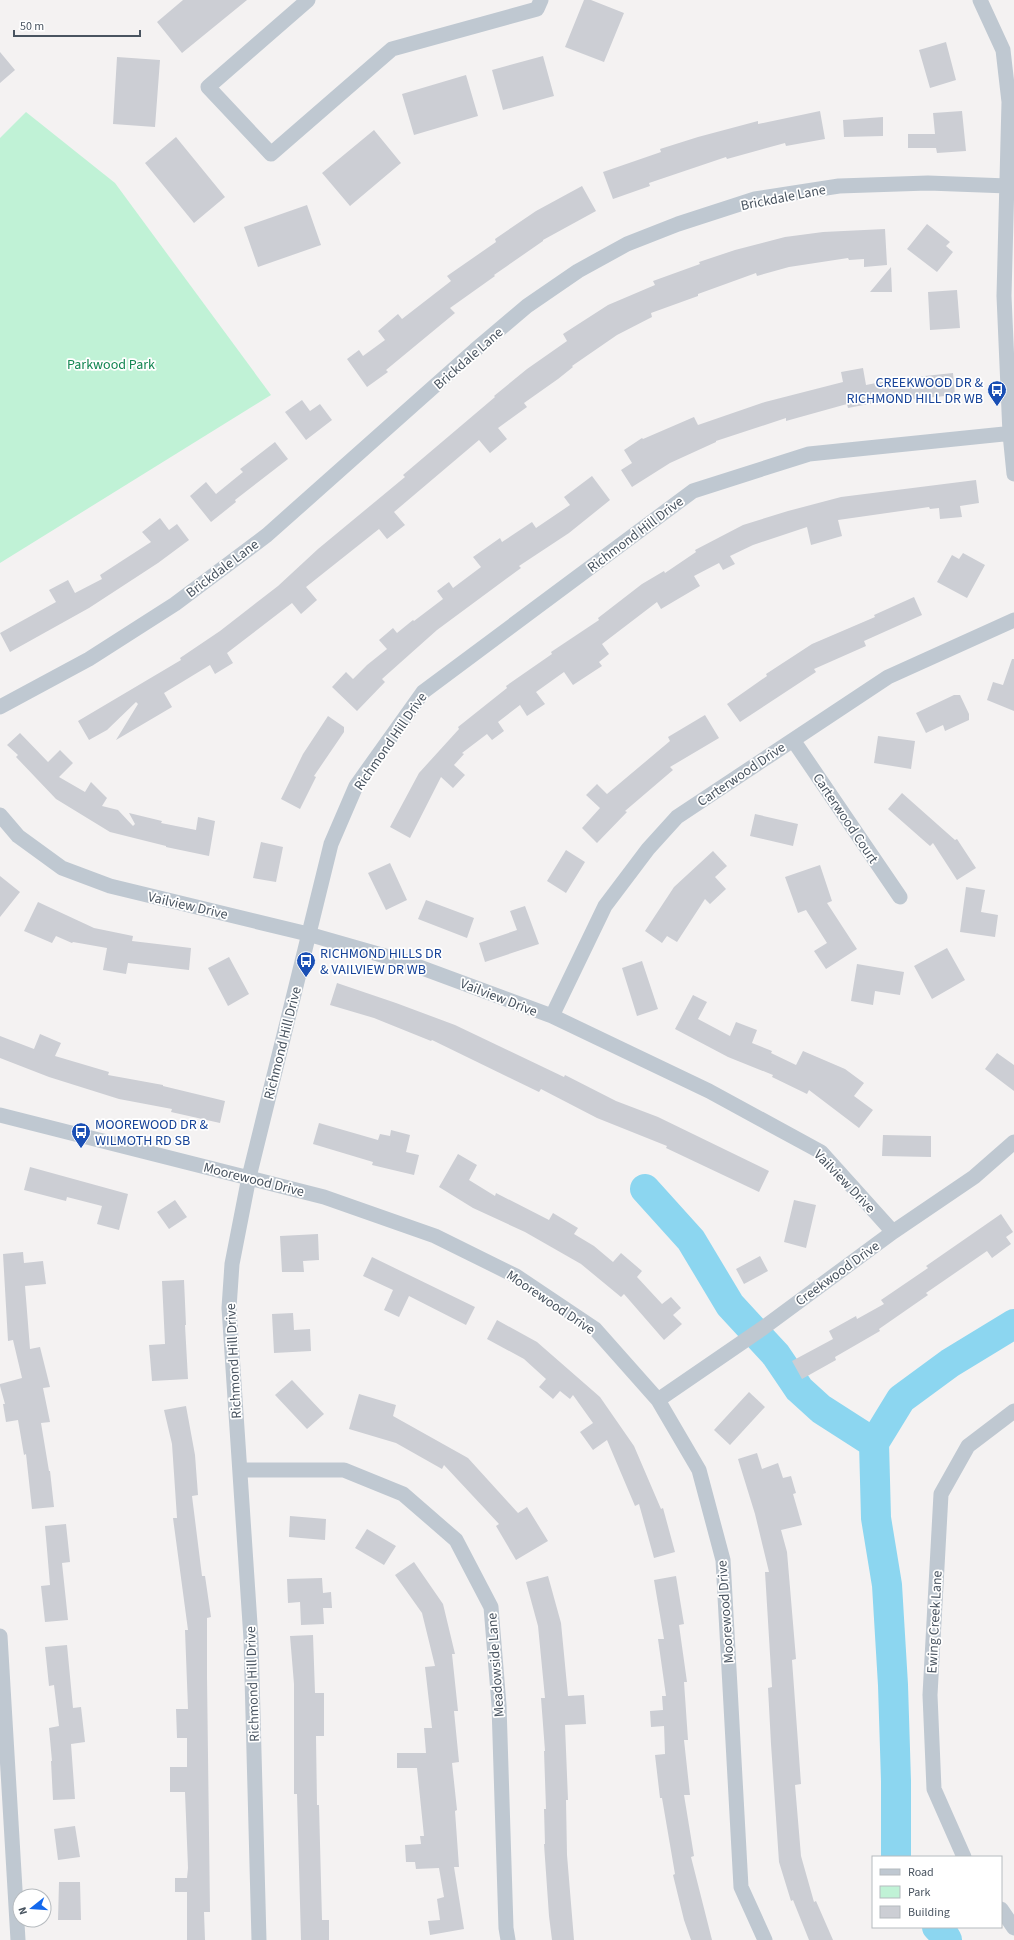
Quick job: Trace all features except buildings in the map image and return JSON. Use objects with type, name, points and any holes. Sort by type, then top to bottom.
[{"type":"street","points":[[308,0],[208,87],[271,154],[392,49],[537,9],[541,0]]},
{"type":"street","points":[[980,0],[1003,50],[1009,102],[1004,296],[1014,474]]},
{"type":"street","name":"Brickdale Lane","points":[[0,707],[89,659],[175,604],[267,535],[475,350],[527,306],[578,271],[626,244],[678,224],[755,199],[839,186],[928,183],[1008,186]]},
{"type":"street","name":"Richmond Hill Drive","points":[[259,1940],[251,1638],[229,1308],[232,1264],[249,1177],[330,844],[356,786],[423,692],[693,491],[809,454],[1012,433]]},
{"type":"street","name":"Carterwood Drive","points":[[552,1016],[605,906],[648,849],[677,817],[888,678],[1014,620]]},
{"type":"street","name":"Carterwood Court","points":[[793,740],[900,897]]},
{"type":"street","name":"Vailview Drive","points":[[0,815],[18,836],[62,868],[110,886],[308,934],[406,962],[552,1016],[708,1091],[821,1152],[893,1232]]},
{"type":"street","name":"Moorewood Drive","points":[[0,1115],[324,1197],[435,1236],[516,1276],[596,1330],[658,1400],[699,1470],[723,1560],[741,1887],[765,1940]]},
{"type":"street","name":"Creekwood Drive","points":[[658,1400],[763,1328],[893,1232],[974,1177],[1014,1142]]},
{"type":"street","name":"Ewing Creek Lane","points":[[964,1856],[934,1789],[930,1695],[940,1494],[968,1446],[1014,1411]]},
{"type":"street","name":"Meadowside Lane","points":[[240,1470],[344,1470],[403,1494],[456,1540],[491,1607],[499,1705],[506,1928],[508,1940]]},
{"type":"street","points":[[0,1636],[18,1940]]},
{"type":"street","points":[[1002,1910],[1014,1928]]},
{"type":"green space","name":"Parkwood Park","points":[[26,112],[115,183],[271,395],[0,563],[0,138]]},
{"type":"waterway","points":[[645,1189],[691,1240],[730,1305],[776,1355],[799,1389],[821,1409],[874,1443]]},
{"type":"waterway","points":[[896,1856],[896,1781],[893,1685],[887,1585],[876,1518],[874,1443],[901,1399],[950,1363],[1014,1324]]},
{"type":"waterway","points":[[938,1928],[947,1940]]},
{"type":"place","name":"CREEKWOOD DR & RICHMOND HILL DR WB","points":[[997,407]]},
{"type":"place","name":"RICHMOND HILLS DR & VAILVIEW DR WB","points":[[306,978]]},
{"type":"place","name":"MOOREWOOD DR & WILMOTH RD SB","points":[[81,1149]]}]
